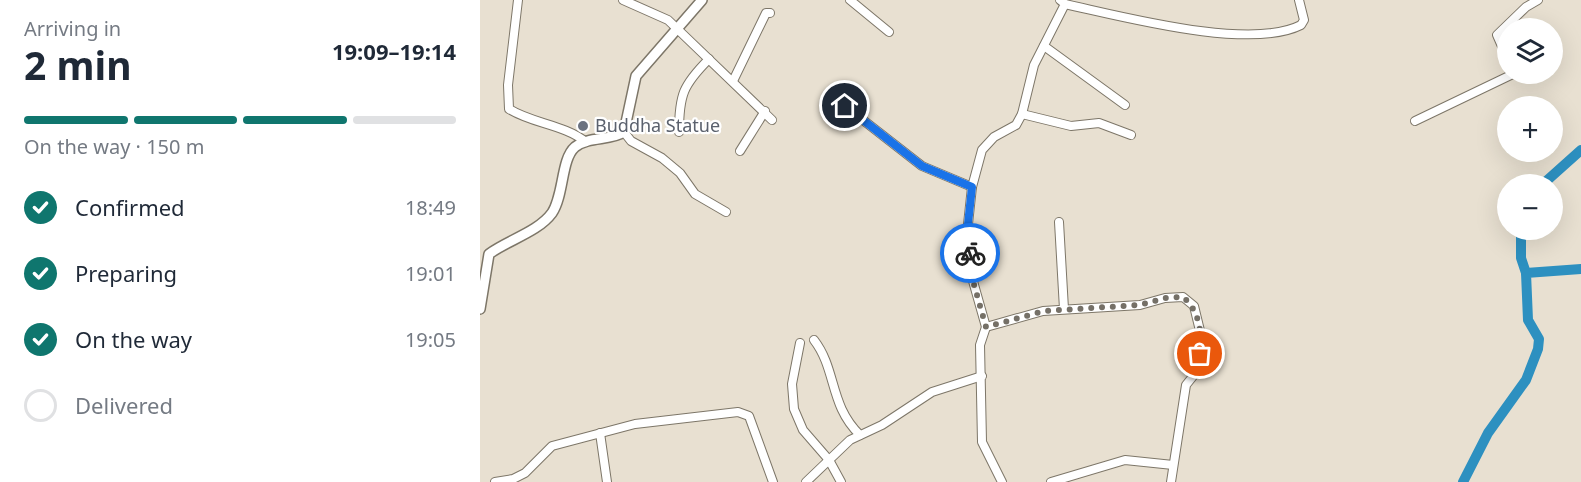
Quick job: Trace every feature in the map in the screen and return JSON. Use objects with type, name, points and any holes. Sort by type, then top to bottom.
[{"type":"street","points":[[518,0],[508,85],[509,109],[520,115],[556,126],[586,142]]},
{"type":"street","points":[[623,0],[668,20],[678,28],[772,120]]},
{"type":"street","points":[[702,0],[636,76],[624,132],[631,141],[662,158],[680,173],[695,194],[726,212]]},
{"type":"street","points":[[850,0],[889,32]]},
{"type":"street","points":[[1002,482],[982,442],[980,345],[986,327],[971,274],[968,224],[972,187],[982,150],[994,137],[1016,125],[1022,114],[1034,65],[1063,2],[1196,32],[1275,33],[1301,25],[1304,20],[1299,0]]},
{"type":"street","points":[[1514,18],[1526,6],[1538,0]]},
{"type":"street","points":[[733,81],[766,13],[770,13]]},
{"type":"street","points":[[1044,46],[1125,105]]},
{"type":"street","points":[[679,132],[679,100],[693,74],[709,58]]},
{"type":"street","points":[[1415,121],[1497,82]]},
{"type":"street","points":[[845,106],[922,166],[972,187]]},
{"type":"street","points":[[740,152],[765,111]]},
{"type":"street","points":[[1022,114],[1071,126],[1100,123],[1131,135]]},
{"type":"street","points":[[481,304],[489,254],[548,216],[562,188],[569,153],[586,142],[624,132]]},
{"type":"street","points":[[1059,222],[1064,309]]},
{"type":"street","points":[[986,327],[1044,311],[1140,305],[1183,297],[1194,306],[1202,339],[1198,370],[1186,385],[1171,482]]},
{"type":"street","points":[[814,340],[823,351],[835,396],[847,422],[860,435]]},
{"type":"street","points":[[800,343],[792,384],[794,410],[803,430],[829,460],[841,482]]},
{"type":"street","points":[[806,482],[850,440],[882,425],[932,392],[982,376]]},
{"type":"street","points":[[495,482],[514,481],[552,446],[635,424],[738,412],[749,416],[774,482]]},
{"type":"street","points":[[600,433],[607,482]]},
{"type":"street","points":[[1051,482],[1125,460],[1172,469]]},
{"type":"waterway","points":[[1554,174],[1581,150]]},
{"type":"waterway","points":[[1521,240],[1521,258],[1526,273]]},
{"type":"waterway","points":[[1463,482],[1488,433],[1526,380],[1538,349],[1539,339],[1528,320],[1526,273],[1581,269]]},
{"type":"way so far","points":[[970,253],[971,274],[986,327],[1044,311],[1140,305],[1165,298],[1183,297],[1194,306],[1202,339],[1200,354]]},
{"type":"place","name":"Buddha Statue","points":[[583,126]]},
{"type":"route","points":[[845,106],[922,166],[972,187],[968,224],[970,253]]}]
